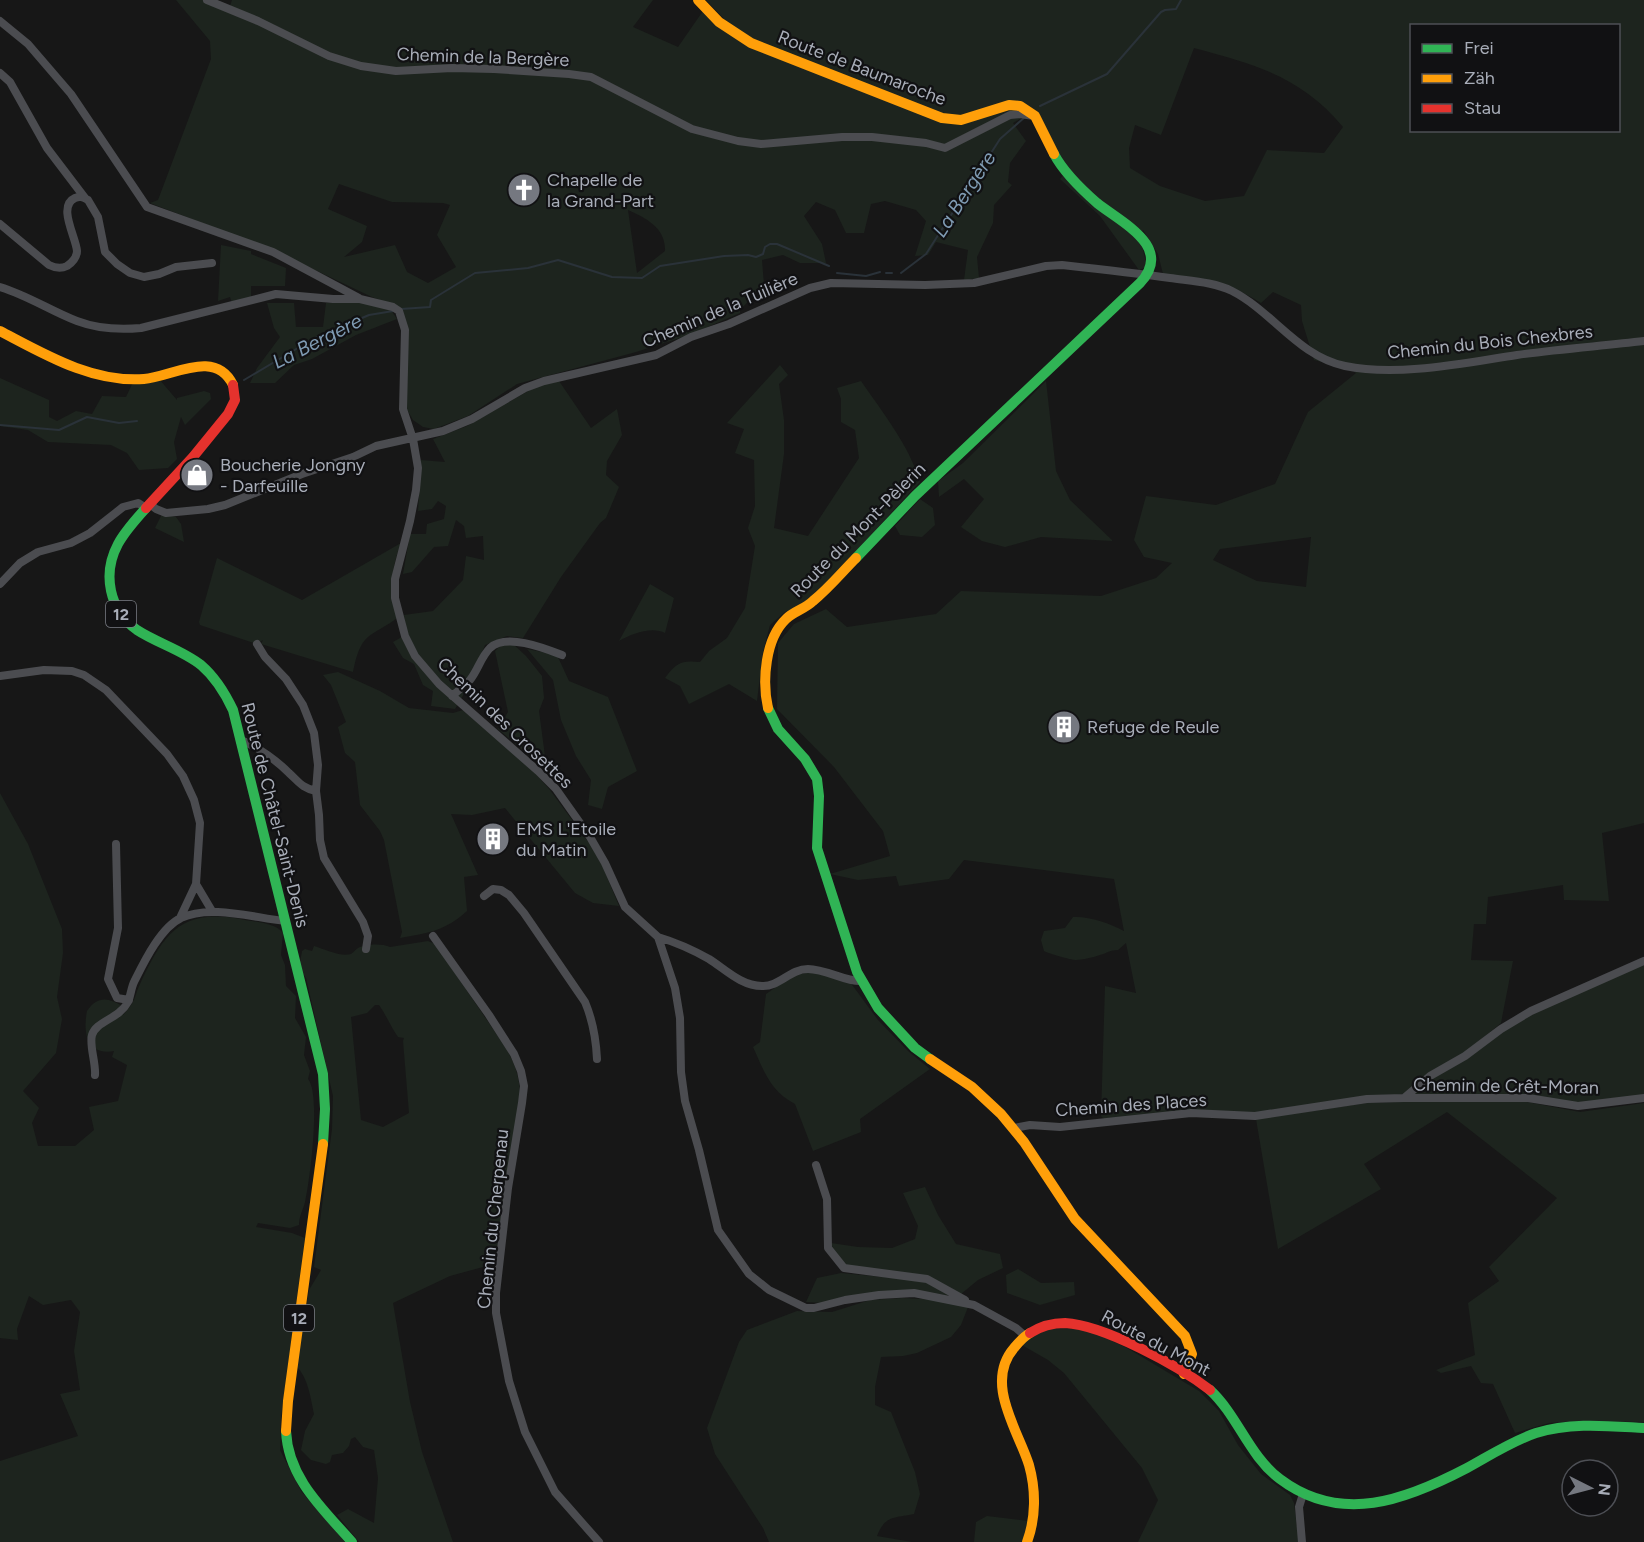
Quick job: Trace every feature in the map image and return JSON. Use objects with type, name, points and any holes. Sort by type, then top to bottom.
[{"type":"main road","name":"Route de Baumaroche","points":[[698,0],[719,22],[752,43],[942,118],[961,120],[1016,105],[1029,110],[1037,117]]},
{"type":"main road","points":[[1037,117],[1057,160],[1073,180],[1145,241],[1152,254],[1148,275]]},
{"type":"main road","name":"Route du Mont-Pèlerin","points":[[1148,275],[915,496],[821,594],[806,607],[786,619],[774,634],[768,661],[766,696],[768,711],[777,728],[809,764],[818,780],[820,798],[815,831],[817,848],[861,981],[878,1008],[915,1048],[972,1087],[995,1107],[1014,1128],[1075,1220],[1185,1336],[1192,1354],[1184,1374]]},
{"type":"main road","name":"Route de Châtel-Saint-Denis","points":[[0,332],[82,371],[144,379],[207,366],[219,369],[233,383],[235,392],[232,408],[210,438],[148,506],[118,543],[112,558],[109,576],[111,596],[130,626],[178,650],[209,673],[231,703],[241,740],[323,1074],[326,1107],[288,1401],[286,1441],[297,1473],[308,1490],[351,1542]]},
{"type":"main road","name":"Route du Mont","points":[[1024,1335],[1048,1324],[1078,1323],[1109,1335],[1184,1374],[1204,1386],[1219,1400],[1246,1443],[1266,1468],[1281,1481],[1303,1494],[1338,1504],[1390,1501],[1422,1491],[1539,1432],[1575,1425],[1644,1428]]},
{"type":"main road","points":[[1024,1335],[1008,1358],[1002,1377],[1002,1387],[1007,1416],[1028,1464],[1033,1482],[1035,1499],[1027,1542]]},
{"type":"street","name":"Chemin de la Bergère","points":[[207,0],[258,21],[329,56],[361,66],[396,71],[452,68],[495,69],[591,77],[692,129],[738,141],[761,144],[842,137],[872,137],[927,143],[945,148],[1010,115],[1037,117]]},
{"type":"street","points":[[0,21],[28,44],[71,94],[147,207],[273,252],[360,299]]},
{"type":"street","points":[[0,73],[10,82],[47,148],[88,200],[98,217],[105,252],[117,264],[130,273],[144,277],[176,267],[212,263]]},
{"type":"street","points":[[0,224],[49,265],[57,268],[64,267],[74,259],[77,251],[67,207],[73,199],[85,198]]},
{"type":"street","name":"Chemin de la Tuilière","points":[[148,506],[166,513],[225,505],[376,447],[443,431],[472,419],[525,388],[544,381],[656,355],[691,337],[729,324],[810,288],[831,283],[925,285],[974,283],[1046,266],[1062,265],[1148,275]]},
{"type":"street","name":"Chemin du Bois Chexbres","points":[[1148,275],[1206,284],[1234,292],[1308,350],[1327,360],[1353,367],[1388,369],[1441,366],[1531,353],[1644,342]]},
{"type":"street","name":"Chemin des Crosettes","points":[[0,287],[78,321],[121,330],[141,328],[276,294],[360,299],[393,306],[399,311],[405,330],[403,409],[413,439],[418,468],[416,490],[397,568],[395,598],[405,636],[415,656],[439,684],[556,789],[600,854],[625,907],[658,937],[675,988],[680,1018],[681,1071],[685,1101],[718,1230],[749,1274],[770,1290],[806,1308],[879,1294],[914,1293],[974,1305],[1016,1328],[1024,1335]]},
{"type":"street","points":[[0,584],[20,563],[38,552],[71,543],[96,529],[123,507],[138,503],[148,506]]},
{"type":"street","points":[[452,696],[470,679],[490,648],[500,641],[513,641],[562,655]]},
{"type":"street","points":[[257,644],[265,657],[286,679],[303,705],[314,733],[318,765],[316,791],[320,840],[324,858],[363,922],[368,936],[366,949]]},
{"type":"street","points":[[0,676],[60,669],[84,675],[106,690],[166,754],[183,776],[194,800],[200,823],[195,884],[180,918],[165,931],[133,983],[129,1000],[123,1011],[95,1028],[91,1037],[96,1064],[95,1075]]},
{"type":"street","points":[[241,740],[258,747],[304,789],[316,791]]},
{"type":"street","points":[[116,844],[118,928],[108,979],[117,998],[129,1000]]},
{"type":"street","points":[[195,884],[212,911]]},
{"type":"street","points":[[484,896],[493,889],[501,890],[524,913],[585,1002],[592,1017],[597,1040],[597,1059]]},
{"type":"street","points":[[180,918],[212,911],[285,921]]},
{"type":"street","name":"Chemin du Cherpenau","points":[[433,936],[496,1025],[514,1054],[521,1071],[524,1086],[508,1188],[496,1293],[496,1312],[509,1381],[525,1432],[555,1492],[599,1542]]},
{"type":"street","points":[[658,937],[709,959],[746,982],[759,986],[772,986],[798,970],[807,969],[821,970],[861,981]]},
{"type":"street","points":[[1404,1098],[1430,1076],[1465,1056],[1501,1029],[1531,1011],[1644,961]]},
{"type":"street","name":"Chemin de Crêt-Moran","points":[[1404,1098],[1528,1098],[1578,1106],[1644,1098]]},
{"type":"street","name":"Chemin des Places","points":[[1014,1128],[1030,1125],[1060,1127],[1191,1113],[1255,1116],[1367,1099],[1404,1098]]},
{"type":"street","points":[[816,1165],[827,1199],[828,1248],[844,1268],[927,1279],[974,1305]]},
{"type":"street","points":[[1302,1542],[1299,1507],[1303,1494]]},
{"type":"shaded area","points":[[176,0],[214,0],[230,6],[232,0],[653,0],[633,27],[678,47],[703,11],[725,20],[706,0],[1644,0],[1644,823],[1602,833],[1609,901],[1564,900],[1563,885],[1488,897],[1486,924],[1474,924],[1471,960],[1513,961],[1501,1023],[1465,1053],[1403,1094],[1254,1114],[1104,1119],[1101,1116],[1105,986],[1136,993],[1126,943],[1118,950],[1076,960],[1044,951],[1041,940],[1044,931],[1065,928],[1073,917],[1099,921],[1124,931],[1114,879],[964,860],[949,879],[899,886],[896,876],[858,880],[830,874],[890,856],[883,831],[834,767],[777,709],[778,643],[794,624],[826,609],[847,627],[936,614],[961,591],[1101,596],[1156,578],[1172,563],[1144,557],[1134,540],[1146,496],[1216,505],[1275,484],[1308,412],[1356,373],[1314,360],[1302,321],[1301,305],[1273,292],[1261,303],[1226,286],[1163,274],[1158,254],[1143,230],[1140,237],[1147,267],[1139,270],[1100,216],[1060,179],[1069,168],[1059,156],[1033,111],[1013,123],[1026,141],[1010,163],[1008,182],[1012,185],[994,205],[993,223],[977,257],[979,278],[964,280],[968,250],[936,242],[928,255],[915,256],[926,221],[916,210],[885,201],[871,204],[864,233],[846,233],[835,210],[816,202],[804,216],[822,244],[826,263],[800,263],[783,255],[762,260],[764,285],[740,310],[740,313],[689,335],[636,352],[517,384],[468,416],[434,429],[423,427],[413,420],[406,408],[408,356],[395,305],[372,297],[275,251],[150,203],[158,200],[211,59],[210,41]],"holes":[[[1194,48],[1257,67],[1294,84],[1327,110],[1343,127],[1324,153],[1267,150],[1244,196],[1205,201],[1160,186],[1130,168],[1129,148],[1135,125],[1161,135]],[[339,184],[392,202],[450,205],[437,235],[456,267],[428,283],[407,272],[395,245],[344,257],[362,242],[367,226],[328,209]],[[628,210],[654,225],[664,243],[665,251],[637,273]],[[1311,537],[1306,587],[1257,581],[1213,560],[1220,549]]]},
{"type":"shaded area","points":[[221,245],[251,251],[251,254],[286,268],[285,286],[251,286],[251,298],[232,303],[230,297],[218,301]]},
{"type":"shaded area","points":[[359,302],[391,310],[397,319],[356,335],[312,359],[294,365],[275,383],[250,383],[257,368],[280,337],[274,328],[267,303],[294,303],[296,327],[323,327],[326,303]]},
{"type":"shaded area","points":[[780,365],[788,375],[779,384],[784,420],[784,454],[774,528],[808,536],[859,458],[855,430],[841,422],[841,399],[837,388],[861,381],[902,442],[920,482],[816,594],[803,605],[785,612],[770,625],[763,652],[757,701],[729,684],[689,704],[680,686],[665,678],[679,664],[700,662],[709,651],[727,638],[745,608],[755,546],[748,528],[755,506],[754,460],[735,453],[744,429],[727,423]]},
{"type":"shaded area","points":[[0,378],[49,400],[49,417],[57,421],[76,411],[92,414],[102,396],[126,397],[134,380],[159,379],[177,400],[177,398],[204,391],[210,393],[211,399],[185,425],[181,417],[174,442],[177,459],[168,468],[139,470],[127,453],[111,445],[48,442],[28,430],[0,426]]},
{"type":"shaded area","points":[[559,381],[591,428],[617,409],[622,435],[607,461],[606,475],[619,487],[606,518],[561,577],[523,638],[507,636],[485,645],[468,687],[455,709],[431,706],[433,691],[423,685],[414,664],[403,658],[393,642],[407,634],[404,615],[433,611],[463,580],[466,556],[484,560],[483,536],[466,538],[464,526],[456,520],[448,546],[434,547],[412,572],[403,574],[410,534],[426,534],[427,524],[444,519],[446,506],[438,501],[432,509],[418,511],[421,460],[445,462],[433,439],[467,426],[537,386]]},
{"type":"shaded area","points":[[1046,381],[1056,471],[1070,500],[1113,541],[1041,537],[1005,547],[982,541],[961,527],[984,499],[964,479],[939,497],[938,481],[963,463]]},
{"type":"shaded area","points":[[920,499],[933,508],[935,525],[922,537],[900,535],[895,526]]},
{"type":"shaded area","points":[[162,514],[176,517],[181,524],[184,542],[155,528]]},
{"type":"shaded area","points":[[401,543],[392,580],[397,618],[365,640],[353,672],[261,644],[263,640],[257,644],[200,625],[217,558],[302,600]]},
{"type":"shaded area","points":[[650,584],[674,598],[665,633],[648,631],[619,641]]},
{"type":"shaded area","points":[[512,643],[542,676],[544,698],[539,711],[547,771],[498,729],[508,712],[495,651],[502,644]]},
{"type":"shaded area","points":[[527,649],[557,655],[569,681],[608,697],[637,771],[608,787],[602,809],[588,805],[591,780],[576,756],[561,720],[553,680]]},
{"type":"shaded area","points":[[338,672],[380,691],[409,708],[453,713],[463,710],[532,770],[550,790],[592,847],[619,906],[593,903],[575,893],[505,808],[472,815],[451,814],[478,875],[464,877],[467,911],[444,927],[428,933],[400,938],[402,932],[384,840],[360,805],[355,762],[345,753],[338,727],[346,722],[331,685],[323,675]]},
{"type":"shaded area","points":[[0,793],[28,844],[62,929],[63,953],[57,997],[62,1019],[56,1053],[23,1091],[39,1108],[32,1123],[38,1146],[75,1146],[94,1130],[89,1107],[118,1101],[127,1065],[112,1057],[114,1051],[97,1050],[88,1041],[87,1011],[99,1000],[107,1000],[122,1006],[123,1015],[132,1003],[157,952],[176,929],[202,918],[219,917],[263,923],[283,933],[281,955],[285,965],[286,986],[296,996],[295,1018],[306,1037],[304,1055],[310,1071],[308,1079],[314,1101],[312,1157],[299,1225],[290,1228],[258,1223],[256,1227],[292,1233],[305,1238],[281,1417],[280,1450],[301,1491],[345,1542],[0,1542],[0,1461],[78,1436],[60,1394],[80,1390],[74,1351],[80,1312],[71,1300],[43,1305],[29,1296],[17,1329],[18,1340],[0,1338]]},
{"type":"shaded area","points":[[428,941],[435,944],[506,1048],[516,1071],[520,1089],[494,1264],[450,1276],[393,1303],[410,1402],[422,1452],[453,1542],[359,1542],[337,1515],[348,1509],[374,1523],[378,1478],[374,1450],[363,1447],[355,1437],[351,1439],[343,1453],[332,1455],[330,1462],[326,1464],[311,1460],[301,1450],[305,1431],[314,1414],[306,1382],[296,1366],[309,1290],[321,1270],[314,1267],[332,1129],[333,1096],[306,978],[299,968],[302,951],[305,949],[312,951],[314,946],[347,955],[365,946],[390,947]],"holes":[[[375,1005],[379,1005],[398,1037],[404,1038],[409,1113],[383,1127],[361,1120],[351,1017],[367,1013]]]},
{"type":"shaded area","points":[[1644,963],[1644,1096],[1575,1103],[1412,1095],[1438,1073],[1493,1036]]},
{"type":"shaded area","points":[[820,972],[850,982],[878,1020],[908,1051],[930,1069],[860,1119],[861,1132],[813,1151],[795,1104],[774,1087],[753,1047],[760,1042],[766,994],[791,977]]},
{"type":"shaded area","points":[[1527,1102],[1580,1112],[1644,1103],[1644,1422],[1549,1423],[1515,1433],[1493,1384],[1481,1383],[1471,1366],[1441,1373],[1436,1370],[1475,1355],[1468,1303],[1499,1281],[1489,1267],[1557,1198],[1447,1112],[1364,1164],[1381,1189],[1278,1249],[1256,1119],[1367,1103]]},
{"type":"shaded area","points":[[925,1187],[938,1215],[956,1244],[1000,1254],[1003,1268],[978,1280],[961,1294],[929,1277],[846,1266],[830,1248],[831,1243],[892,1248],[915,1239],[918,1226],[903,1193]]},
{"type":"shaded area","points":[[1018,1269],[1041,1283],[1074,1282],[1075,1295],[1040,1305],[1007,1293],[1006,1275]]},
{"type":"shaded area","points":[[841,1273],[926,1281],[953,1298],[916,1292],[824,1303],[806,1302],[817,1278]]},
{"type":"shaded area","points":[[903,1298],[943,1300],[968,1307],[961,1325],[951,1337],[917,1353],[881,1357],[875,1387],[875,1405],[891,1412],[915,1472],[920,1494],[914,1514],[887,1521],[877,1536],[912,1542],[769,1542],[763,1528],[715,1454],[707,1428],[739,1342],[747,1330],[797,1311],[832,1312],[870,1300]]},
{"type":"shaded area","points":[[1047,1328],[1088,1329],[1127,1348],[1199,1391],[1219,1411],[1238,1445],[1261,1474],[1290,1495],[1294,1503],[1299,1542],[1138,1542],[1158,1500],[1142,1468],[1064,1373],[1048,1360],[1020,1344]]},
{"type":"shaded area","points":[[987,1516],[1029,1521],[1024,1542],[974,1542],[976,1522]]},
{"type":"waterway","name":"La Bergère","points":[[1040,106],[1107,74],[1161,12],[1176,9],[1181,0]]},
{"type":"waterway","name":"La Bergère","points":[[901,273],[926,254],[1000,139],[1025,117]]},
{"type":"waterway","name":"La Bergère","points":[[401,309],[430,307],[431,300],[475,273],[528,268],[558,260],[612,277],[642,278],[660,266],[724,256],[756,257],[763,254],[765,247],[777,244],[829,266]]},
{"type":"waterway","name":"La Bergère","points":[[837,273],[866,276],[880,272]]},
{"type":"waterway","name":"La Bergère","points":[[886,273],[892,273]]},
{"type":"waterway","name":"La Bergère","points":[[244,380],[313,339],[369,315],[393,311]]},
{"type":"waterway","name":"La Bergère","points":[[0,425],[59,430],[87,417],[119,423],[137,421]]},
{"type":"traffic: fast","points":[[856,558],[915,496],[1140,283],[1149,270],[1151,258],[1148,247],[1141,237],[1085,192],[1054,154]]},
{"type":"traffic: fast","points":[[146,508],[124,534],[113,555],[110,579],[114,602],[127,622],[137,630],[201,665],[227,697],[233,710],[323,1074],[325,1109],[323,1144]]},
{"type":"traffic: fast","points":[[768,708],[778,729],[805,759],[817,779],[819,796],[817,848],[857,972],[878,1008],[915,1048],[930,1059]]},
{"type":"traffic: fast","points":[[1210,1390],[1220,1400],[1260,1459],[1280,1479],[1303,1493],[1326,1501],[1350,1504],[1374,1503],[1421,1490],[1536,1433],[1563,1427],[1644,1428]]},
{"type":"traffic: fast","points":[[286,1431],[288,1448],[300,1478],[319,1505],[352,1542]]},
{"type":"traffic: slow","points":[[698,0],[719,22],[751,43],[942,118],[961,120],[1009,105],[1020,106],[1035,116],[1054,154]]},
{"type":"traffic: slow","points":[[0,331],[87,372],[125,379],[144,379],[204,366],[215,368],[225,374],[233,385]]},
{"type":"traffic: slow","points":[[768,708],[765,686],[767,661],[769,649],[779,627],[789,616],[819,596],[856,558]]},
{"type":"traffic: slow","points":[[930,1059],[972,1087],[1001,1114],[1024,1142],[1075,1219],[1185,1336],[1192,1354],[1184,1374]]},
{"type":"traffic: slow","points":[[286,1431],[288,1401],[323,1144]]},
{"type":"traffic: slow","points":[[1027,1542],[1033,1514],[1033,1484],[1029,1465],[1006,1406],[1002,1376],[1006,1362],[1014,1348],[1030,1333]]},
{"type":"traffic: jam","points":[[146,508],[193,457],[228,414],[235,400],[233,385]]},
{"type":"traffic: jam","points":[[1030,1333],[1047,1325],[1065,1323],[1100,1331],[1161,1359],[1210,1390]]},
{"type":"place","name":"Chapelle de la Grand-Part","points":[[524,190]]},
{"type":"place","name":"Boucherie Jongny - Darfeuille","points":[[197,475]]},
{"type":"place","name":"Refuge de Reule","points":[[1064,727]]},
{"type":"place","name":"EMS L'Etoile du Matin","points":[[493,839]]}]
